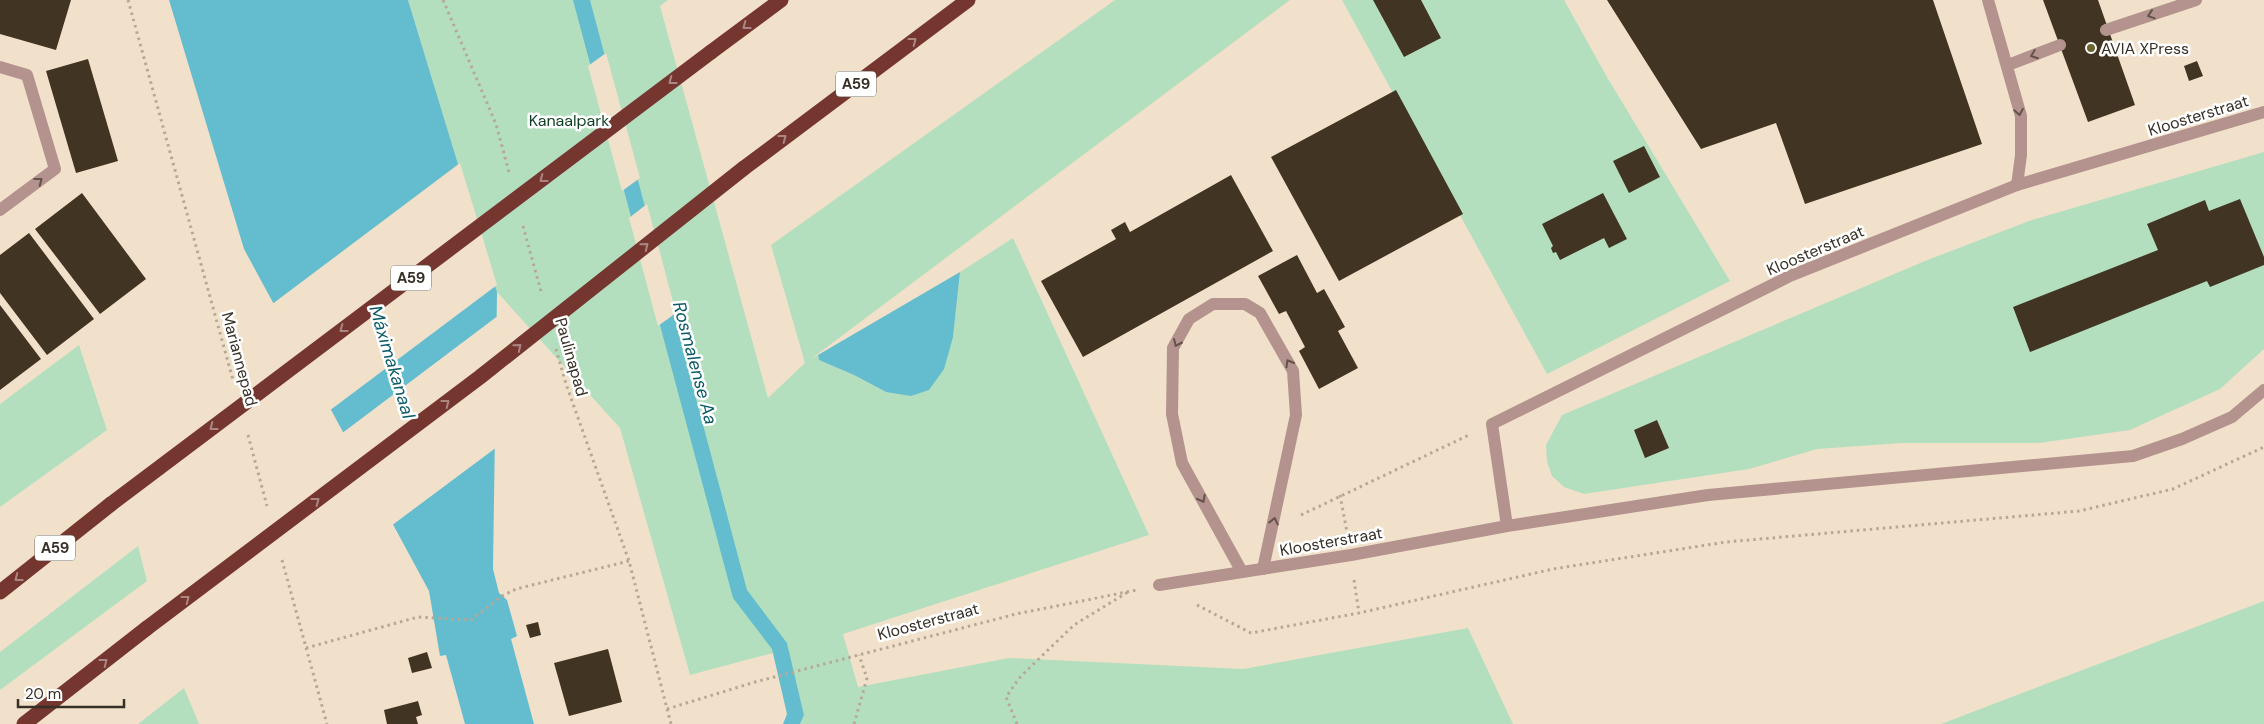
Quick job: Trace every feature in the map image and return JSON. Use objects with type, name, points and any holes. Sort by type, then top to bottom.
[{"type":"highway","name":"A59","points":[[0,592],[111,504],[781,0]]},
{"type":"highway","name":"A59","points":[[24,724],[147,628],[480,378],[744,168],[968,0]]},
{"type":"street","points":[[1988,0],[2021,116],[2021,155],[2017,185]]},
{"type":"street","points":[[2106,30],[2196,0]]},
{"type":"street","points":[[2008,65],[2060,45]]},
{"type":"street","points":[[0,67],[26,75],[55,169],[0,210]]},
{"type":"street","name":"Kloosterstraat","points":[[1492,424],[1790,276],[2017,185],[2264,112]]},
{"type":"street","points":[[1242,572],[1182,463],[1172,414],[1174,348],[1189,320],[1213,304],[1245,304],[1260,313],[1293,371],[1296,415],[1263,569]]},
{"type":"street","name":"Kloosterstraat","points":[[1158,586],[1507,526],[1708,495],[2133,456],[2182,439],[2232,417],[2264,390]]},
{"type":"street","points":[[1492,424],[1507,526]]},
{"type":"path","name":"Mariannepad","points":[[128,0],[233,381]]},
{"type":"path","points":[[443,0],[496,124],[511,182]]},
{"type":"path","points":[[522,220],[542,298]]},
{"type":"path","name":"Paulinapad","points":[[555,346],[566,384],[629,561],[671,724]]},
{"type":"path","points":[[1340,495],[1492,424]]},
{"type":"path","name":"Mariannepad","points":[[246,429],[269,515]]},
{"type":"path","points":[[1158,586],[1251,633],[1360,613],[1554,569],[1726,542],[2079,511],[2173,489],[2264,447]]},
{"type":"path","points":[[280,553],[326,724]]},
{"type":"path","points":[[306,648],[418,617],[471,620],[502,596],[516,589],[629,561]]},
{"type":"path","name":"Kloosterstraat","points":[[667,709],[755,682],[1016,614],[1131,591],[1074,625],[1020,676],[1006,697],[1016,724]]},
{"type":"path","points":[[854,724],[867,678],[860,655]]},
{"type":"green space","name":"Kanaalpark","points":[[408,0],[668,0],[660,6],[768,398],[805,363],[771,245],[1115,0],[1290,0],[811,359],[818,355],[819,360],[854,375],[886,392],[953,337],[960,272],[1013,238],[1149,535],[843,634],[858,687],[1009,658],[1243,669],[1468,628],[1513,724],[800,724],[804,715],[788,649],[690,675],[620,428],[497,292]]},
{"type":"green space","points":[[1342,0],[1564,0],[1607,77],[1730,281],[1547,374]]},
{"type":"green space","points":[[2264,152],[2264,349],[2220,389],[2130,430],[2039,443],[1902,443],[1817,449],[1749,469],[1584,494],[1564,487],[1552,476],[1547,462],[1546,445],[1562,415],[1925,261],[2029,221]]},
{"type":"green space","points":[[79,345],[107,430],[0,507],[0,404]]},
{"type":"green space","points":[[138,546],[147,581],[0,690],[0,652]]},
{"type":"green space","points":[[2264,601],[2264,724],[1941,724]]},
{"type":"green space","points":[[184,688],[199,724],[138,724]]},
{"type":"water","name":"Máximakanaal","points":[[169,0],[408,0],[497,292],[493,569],[499,593],[507,600],[517,636],[511,639],[534,724],[465,724],[446,655],[440,656],[429,591],[244,249]]},
{"type":"water","points":[[573,0],[590,0],[747,590],[787,643],[804,715],[800,724],[783,724],[787,714],[772,649],[733,598]]},
{"type":"water","points":[[960,272],[953,337],[944,369],[929,390],[911,396],[886,392],[854,375],[819,360],[818,355]]},
{"type":"pier","points":[[606,53],[640,178],[622,191],[588,66]]},
{"type":"pier","points":[[460,163],[497,285],[329,411],[271,305]]},
{"type":"pier","points":[[647,204],[676,313],[658,326],[629,218]]},
{"type":"pier","points":[[499,315],[497,447],[391,526],[341,434]]},
{"type":"building","points":[[0,0],[71,0],[56,50],[0,34]]},
{"type":"building","points":[[1373,0],[1421,0],[1441,38],[1404,57]]},
{"type":"building","points":[[1607,0],[1933,0],[1982,144],[1805,204],[1776,123],[1701,149]]},
{"type":"building","points":[[2043,0],[2098,0],[2135,105],[2088,122]]},
{"type":"building","points":[[88,59],[118,161],[76,173],[46,71]]},
{"type":"building","points":[[2197,61],[2203,76],[2189,81],[2184,66]]},
{"type":"building","points":[[1396,90],[1463,214],[1339,281],[1271,157]]},
{"type":"building","points":[[1644,146],[1660,177],[1629,193],[1613,161]]},
{"type":"building","points":[[1231,175],[1273,251],[1083,357],[1041,281],[1116,239],[1111,230],[1125,222],[1130,232]]},
{"type":"building","points":[[82,193],[146,279],[100,314],[35,229]]},
{"type":"building","points":[[1603,193],[1627,239],[1609,248],[1604,238],[1560,260],[1556,252],[1553,253],[1551,248],[1553,246],[1542,224]]},
{"type":"building","points":[[2240,199],[2264,257],[2264,265],[2210,287],[2207,281],[2030,352],[2013,307],[2158,250],[2147,224],[2205,200],[2209,211]]},
{"type":"building","points":[[29,233],[94,319],[47,355],[0,293],[0,255]]},
{"type":"building","points":[[1297,255],[1317,293],[1324,289],[1345,327],[1338,331],[1358,368],[1319,389],[1299,351],[1305,347],[1286,311],[1279,314],[1258,276]]},
{"type":"building","points":[[0,305],[41,359],[0,390]]},
{"type":"building","points":[[1657,420],[1669,448],[1645,458],[1634,430]]},
{"type":"building","points":[[538,622],[541,635],[530,638],[526,625]]},
{"type":"building","points":[[608,649],[622,702],[569,716],[554,663]]},
{"type":"building","points":[[427,652],[432,668],[412,673],[408,658]]},
{"type":"building","points":[[418,701],[422,715],[416,717],[418,724],[387,724],[384,710]]},
{"type":"place","name":"AVIA XPress","points":[[2091,48]]},
{"type":"water label","name":"Rosmalense Aa","points":[[695,363]]}]
